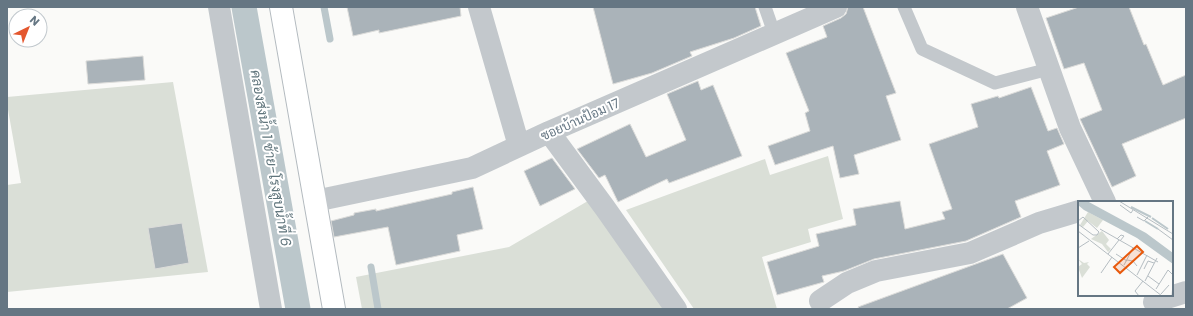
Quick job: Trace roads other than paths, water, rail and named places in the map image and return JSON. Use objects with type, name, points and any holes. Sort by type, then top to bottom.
[{"type":"main road","points":[[281,7],[334,309]]},
{"type":"street","points":[[219,7],[271,309]]},
{"type":"street","points":[[479,7],[519,146]]},
{"type":"street","name":"ซอยบ้านป้อม 17","points":[[315,201],[472,168],[549,132],[836,7]]},
{"type":"street","points":[[1027,7],[1070,128],[1105,201]]},
{"type":"street","points":[[549,132],[676,309]]},
{"type":"street","points":[[820,301],[847,283],[876,271],[970,253],[1039,223],[1078,211]]},
{"type":"street","points":[[1154,302],[1186,292]]},
{"type":"lane","points":[[765,7],[774,33]]},
{"type":"lane","points":[[904,7],[922,49],[995,83],[1050,69]]},
{"type":"waterway","name":"คลองส่งน้ำ 1 ซ้าย-โรงสูบน้ำที่ 6","points":[[244,7],[298,309]]},
{"type":"waterway","points":[[324,7],[330,39]]},
{"type":"waterway","points":[[371,267],[378,309]]}]
